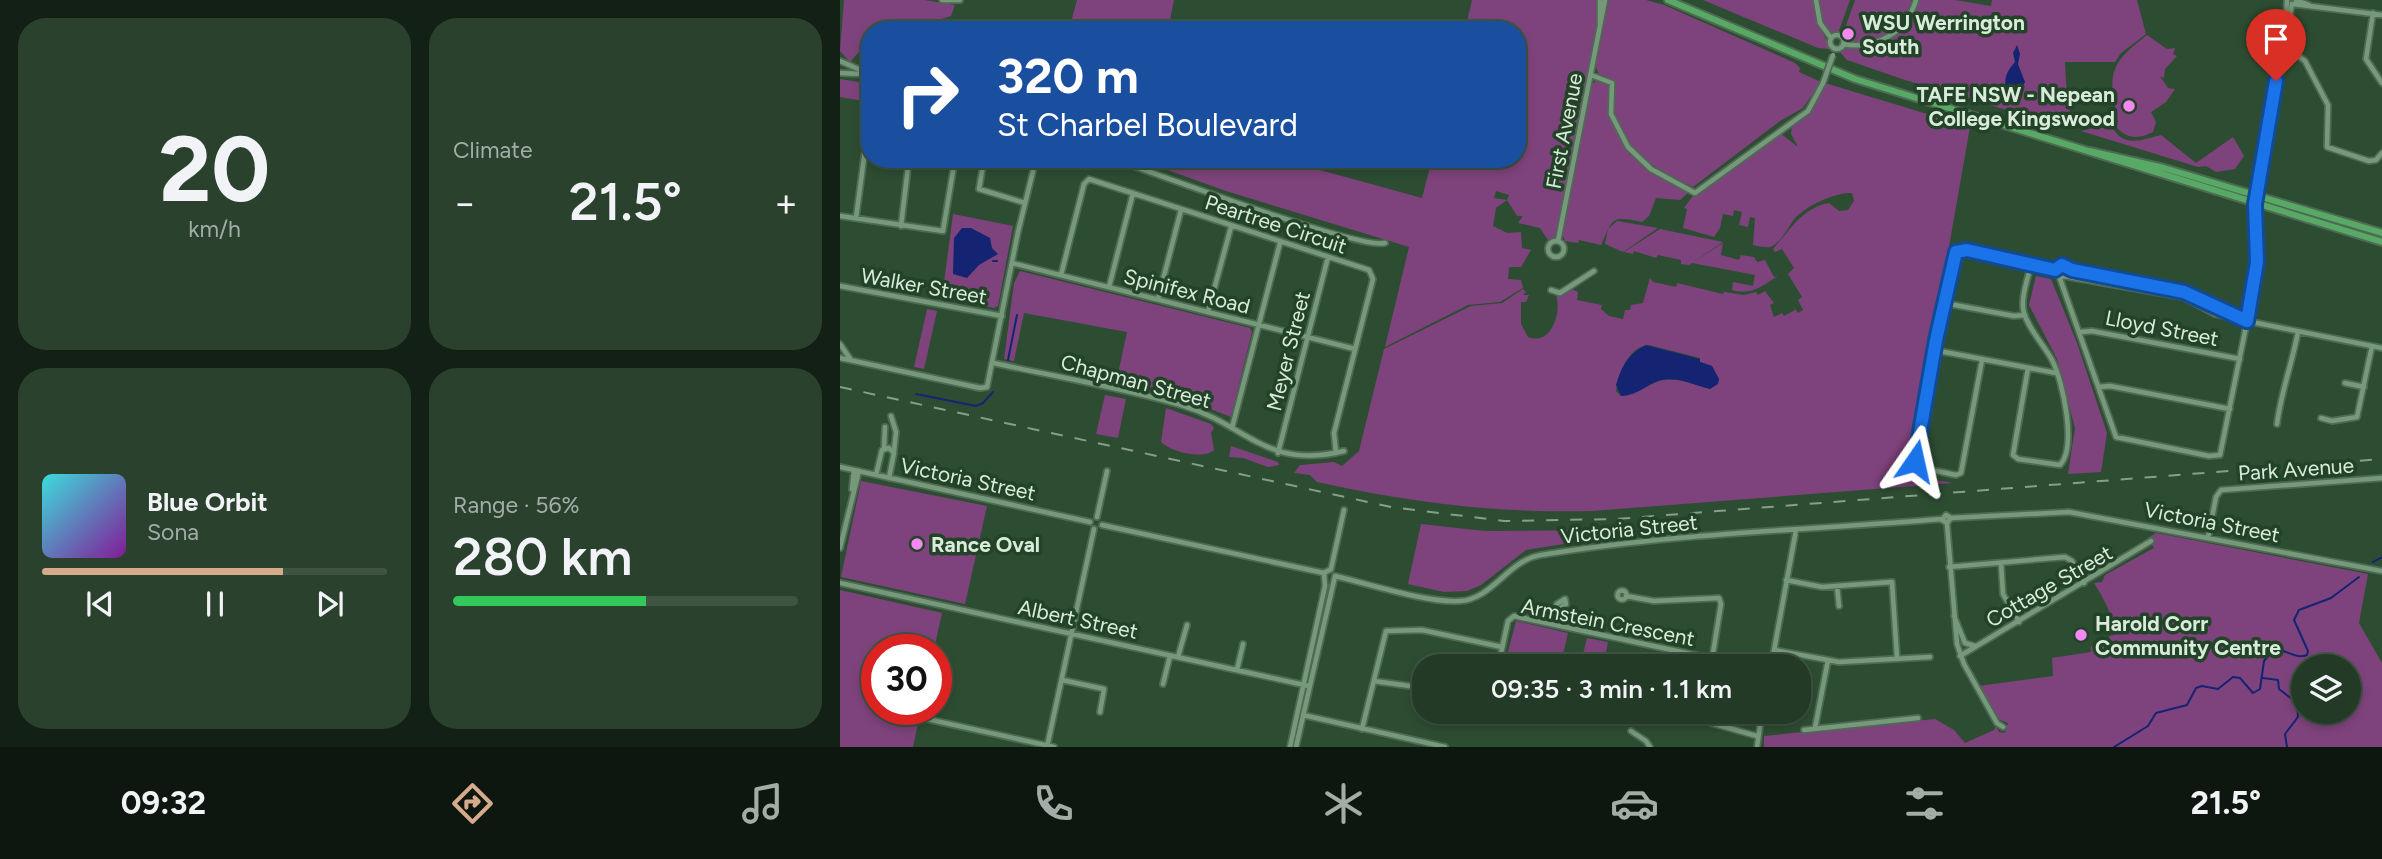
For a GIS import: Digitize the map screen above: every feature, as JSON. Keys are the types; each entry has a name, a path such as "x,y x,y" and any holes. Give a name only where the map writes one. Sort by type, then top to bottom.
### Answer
{"highway":[{"path":"1668,0 1845,76 2089,151 2164,167 2382,242"},
{"path":"2256,200 2382,233"}],"street":[{"path":"942,0 960,0"},
{"name":"First Avenue","path":"1600,0 1601,28"},
{"name":"First Avenue","path":"1558,241 1605,0"},
{"path":"1816,0 1820,23 1831,38 1830,44 1835,48"},
{"path":"1591,75 1612,83 1612,120 1638,158 1660,175 1695,193 1808,111 1823,83 1835,48 1843,44 1863,45 1886,38 1906,22 1916,0"},
{"path":"2066,268 2062,276 2113,431 2119,439 2209,456 2221,453 2257,262 2256,200 2291,2 2382,15"},
{"path":"2373,13 2366,59 2382,83"},
{"path":"1831,38 1839,36 1843,44"},
{"path":"2281,51 2295,54 2305,61 2329,105 2327,147 2369,161 2376,160 2382,153"},
{"path":"840,61 861,70"},
{"path":"840,73 861,74"},
{"path":"856,218 862,168"},
{"path":"901,226 908,168"},
{"path":"840,216 938,232 945,229 954,168"},
{"path":"982,168 979,188 1025,203"},
{"path":"840,358 985,388 990,383 1012,263 1034,168"},
{"path":"1140,168 1289,219 1368,243 1385,243"},
{"name":"Peartree Circuit","path":"1061,275 1086,180 1094,179 1181,211 1369,270 1373,275 1334,433 1336,453"},
{"path":"1109,287 1133,194"},
{"path":"1158,299 1181,211"},
{"path":"1208,312 1231,227"},
{"path":"1232,428 1280,243"},
{"path":"1982,360 1962,473 1956,475 1917,467 1915,461 1953,256 1962,252 2055,270 2062,276 2183,297 2215,314 2382,348"},
{"name":"Meyer Street","path":"1278,453 1328,257"},
{"name":"Spinifex Road","path":"1012,263 1355,349"},
{"path":"2028,368 2013,455 2018,459 2057,466 2064,461 2069,428 2056,373 2025,315 2023,306 2031,265"},
{"path":"2055,270 2060,265 2184,292 2245,320"},
{"path":"1551,290 1560,293 1594,271"},
{"name":"Walker Street","path":"840,286 1003,316"},
{"path":"1944,303 2014,316 2025,315"},
{"name":"Lloyd Street","path":"2080,332 2092,331 2240,359"},
{"path":"2277,424 2282,388 2292,364 2298,331"},
{"path":"840,344 851,360"},
{"path":"2321,418 2332,421 2356,418 2372,346"},
{"path":"1934,351 2056,373"},
{"name":"Chapman Street","path":"994,363 1206,413 1278,453 1305,457 1344,451"},
{"path":"2345,383 2364,387"},
{"path":"2099,387 2110,386 2230,409"},
{"path":"889,478 896,436 891,416"},
{"path":"876,475 884,448 885,427"},
{"path":"884,448 894,451"},
{"name":"Victoria Street","path":"840,467 1090,522"},
{"path":"840,548 857,471"},
{"path":"1047,746 1094,529 1090,522 1097,517 1107,471"},
{"name":"Park Avenue","path":"2208,538 2216,497 2221,490 2382,478"},
{"path":"1307,685 1325,575 1331,569 1344,510"},
{"name":"Victoria Street","path":"1325,575 1443,600 1463,601 1482,593 1519,563 1535,556 1630,542 2069,512 2382,571"},
{"path":"1097,517 1102,525"},
{"path":"1944,522 1952,612 1960,656 1997,723 2003,727"},
{"path":"1094,529 1102,525 1325,575"},
{"path":"1773,654 1796,530"},
{"name":"Cottage Street","path":"1960,656 2151,541"},
{"path":"1950,567 2065,557 2072,561 2084,583"},
{"path":"2001,563 2003,594 2018,622"},
{"path":"1290,747 1335,578 1331,569"},
{"path":"1786,580 1818,587 1892,582 1897,657"},
{"name":"Albert Street","path":"840,583 1307,685"},
{"path":"1837,586 1839,606"},
{"path":"1713,654 1720,599 1726,593"},
{"path":"1626,596 1650,601 1720,599"},
{"path":"1952,612 1965,643 1977,646"},
{"path":"1552,624 1555,613"},
{"name":"Armstein Crescent","path":"1501,654 1510,617 1689,654"},
{"path":"1178,657 1187,625"},
{"path":"1362,729 1384,635 1390,629 1422,630 1502,647"},
{"path":"1237,670 1243,644"},
{"path":"1774,650 1828,660 1930,657"},
{"path":"1163,684 1170,656"},
{"path":"1815,729 1828,660"},
{"path":"1062,680 1104,688 1100,712"},
{"path":"1374,681 1412,686"},
{"path":"1300,715 1445,747"},
{"path":"1296,747 1300,715"},
{"path":"1804,730 1918,718"},
{"path":"1715,724 1757,736"},
{"path":"1757,747 1760,724"},
{"path":"952,725 1054,747"},
{"path":"1631,731 1650,747"}],"shaded area":[{"path":"844,0 924,0 955,5 951,16 935,21 861,21 861,50 850,62 840,51"},
{"path":"1077,0 1174,0 1170,21 1071,21"},
{"path":"1472,0 1596,0 1599,18 1555,237 1548,240 1540,228 1518,223 1523,216 1517,216 1507,200 1496,208 1493,226 1507,233 1521,232 1522,248 1531,250 1521,267 1509,267 1508,279 1521,280 1523,288 1500,302 1468,305 1385,347 1409,247 1226,191 1162,168 1313,168 1422,198 1430,168 1526,168 1526,21 1467,21","holes":["1496,191 1509,195 1507,200 1494,198"]},
{"path":"1609,0 1646,0 1664,5 1795,63 1800,68 1799,72 1821,82 1803,108 1780,121 1693,187 1644,159 1618,128 1612,110 1614,81 1599,74 1595,65"},
{"path":"1703,0 1814,0 1818,24 1831,49 1818,48"},
{"path":"1819,0 1850,0 1838,33 1830,33 1821,20"},
{"path":"1855,0 1911,0 1912,4 1899,21 1902,24 1890,33 1872,41 1851,43 1843,34"},
{"path":"1918,0 1955,0 1991,6 1992,0 2137,0 2146,34 2121,53 2115,62 2065,62 2067,100 2075,130 1905,80 1847,60 1839,51 1876,45 1892,37 1910,17"},
{"path":"2147,35 2167,49 2175,48 2173,54 2177,56 2165,69 2164,78 2160,76 2168,88 2175,89 2166,102 2151,112 2156,122 2153,132 2131,137 2114,123 2118,122 2112,81 2118,63"},
{"path":"2017,45 2020,54 2018,64 2025,82 2020,92 2010,94 2006,91 2006,79 2015,62 2013,53"},
{"path":"840,79 861,82 861,100 840,97"},
{"path":"1598,79 1610,85 1609,115 1627,148 1652,173 1689,192 1680,200 1656,198 1649,216 1642,222 1624,219 1614,221 1601,245 1579,240 1578,243 1565,241 1562,233 1592,84"},
{"path":"1825,83 1970,127 1909,475 1953,483 1592,511 1556,511 1487,508 1421,501 1317,482 1310,475 1294,473 1300,465 1334,462 1342,466 1359,451 1384,349 1471,306 1502,303 1523,289 1526,292 1523,295 1529,295 1526,302 1521,302 1521,324 1528,337 1536,339 1543,337 1553,326 1557,310 1556,295 1570,288 1578,292 1577,300 1602,305 1601,309 1609,316 1623,319 1625,310 1630,310 1631,305 1643,303 1650,278 1653,282 1676,287 1677,283 1723,294 1744,295 1756,292 1758,295 1765,291 1774,303 1770,305 1774,317 1782,313 1784,316 1795,310 1794,307 1798,313 1803,310 1798,300 1802,297 1788,274 1794,268 1782,249 1775,252 1773,249 1811,209 1829,203 1839,211 1848,210 1854,201 1852,193 1830,197 1808,208 1796,217 1778,242 1770,247 1753,245 1755,218 1750,217 1748,227 1739,225 1742,212 1734,210 1733,216 1723,214 1720,228 1714,237 1683,228 1687,209 1684,208 1692,197 1780,133 1798,147 1791,134 1792,126 1813,108","holes":["1649,345 1700,358 1700,362 1712,366 1719,379 1710,389 1671,379 1621,396 1616,391 1619,376 1630,355 1642,347"]},
{"path":"2110,124 2120,137 2126,140 2161,135 2196,163 2233,137 2244,156 2235,169 2216,172 2206,166 2198,167 2081,131"},
{"path":"953,214 1013,226 998,306 994,308 942,298"},
{"path":"1617,221 1658,228 1623,252 1605,244 1608,229"},
{"path":"962,228 971,228 990,238 992,248 998,254 979,265 967,278 953,274 954,238"},
{"path":"1660,229 1723,242 1689,265 1681,264 1681,260 1658,255 1656,258 1634,251 1633,254 1624,252"},
{"path":"1723,243 1721,255 1739,260 1741,255 1754,257 1757,262 1765,260 1774,277 1778,276 1757,289 1746,292 1732,290 1733,282 1753,286 1755,275 1692,263"},
{"path":"1020,271 1250,328 1252,332 1231,417 1190,401 1116,383 1127,332 1024,313 1014,361 1004,359 1014,283"},
{"path":"2036,276 2051,279 2077,343 2107,433 2101,472 2068,474 2075,428 2057,359 2029,305"},
{"path":"927,309 937,311 924,369 914,367"},
{"path":"1646,345 1700,359 1700,362 1712,366 1719,379 1718,384 1710,389 1664,379 1621,396 1616,385 1623,367 1630,356"},
{"path":"1105,395 1126,399 1118,438 1096,434"},
{"path":"1166,408 1211,424 1214,428 1211,433 1214,450 1202,454 1187,453 1172,449 1161,442"},
{"path":"1231,446 1278,462 1279,465 1268,467 1243,458 1229,457"},
{"path":"861,481 987,506 965,604 841,577"},
{"path":"1421,524 1485,531 1609,530 1607,537 1526,550 1481,585 1467,591 1444,592 1408,584"},
{"path":"2156,533 2368,574 2359,623 2382,663 2382,747 1764,747 1764,736 1935,719 1954,730 1965,743 1994,730 1996,726 1999,732 2005,733 2008,723 1998,719 1979,686 2053,676 2052,658 2091,652 2091,646 2110,644 2109,636 2115,635 2112,621 2105,601 2094,583 2102,582 2105,575 2154,548 2148,538"},
{"path":"840,590 942,613 937,634 861,634 861,725 918,725 913,747 840,747"},
{"path":"1516,621 1568,633 1563,654 1507,654"},
{"path":"1587,638 1608,642 1606,654 1583,654"}],"waterway":[{"path":"1008,360 1017,315"},
{"path":"916,394 976,406 983,403 993,392"},
{"path":"2373,562 2382,557"},
{"path":"2114,747 2148,726 2156,713 2187,705 2196,688 2202,686 2218,689 2233,677 2240,678 2253,693 2260,689 2264,661 2273,650 2299,656 2307,655 2308,651 2294,620 2299,610 2331,598 2359,577"},
{"path":"2263,678 2278,680 2279,689 2297,703 2298,717 2285,734 2287,747"}],"railway":[{"path":"840,387 1391,507 1504,521 1616,519 2382,459"}],"place":[{"name":"WSU Werrington South","path":"1848,34"},
{"name":"TAFE NSW - Nepean College Kingswood","path":"2129,106"},
{"name":"Rance Oval","path":"917,544"},
{"name":"Harold Corr Community Centre","path":"2081,635"}],"route":[{"path":"1915,461 1952,258 1956,252 1967,250 2055,270 2058,265 2062,265 2072,270 2184,292 2247,321 2257,262 2255,204 2276,81"}]}
